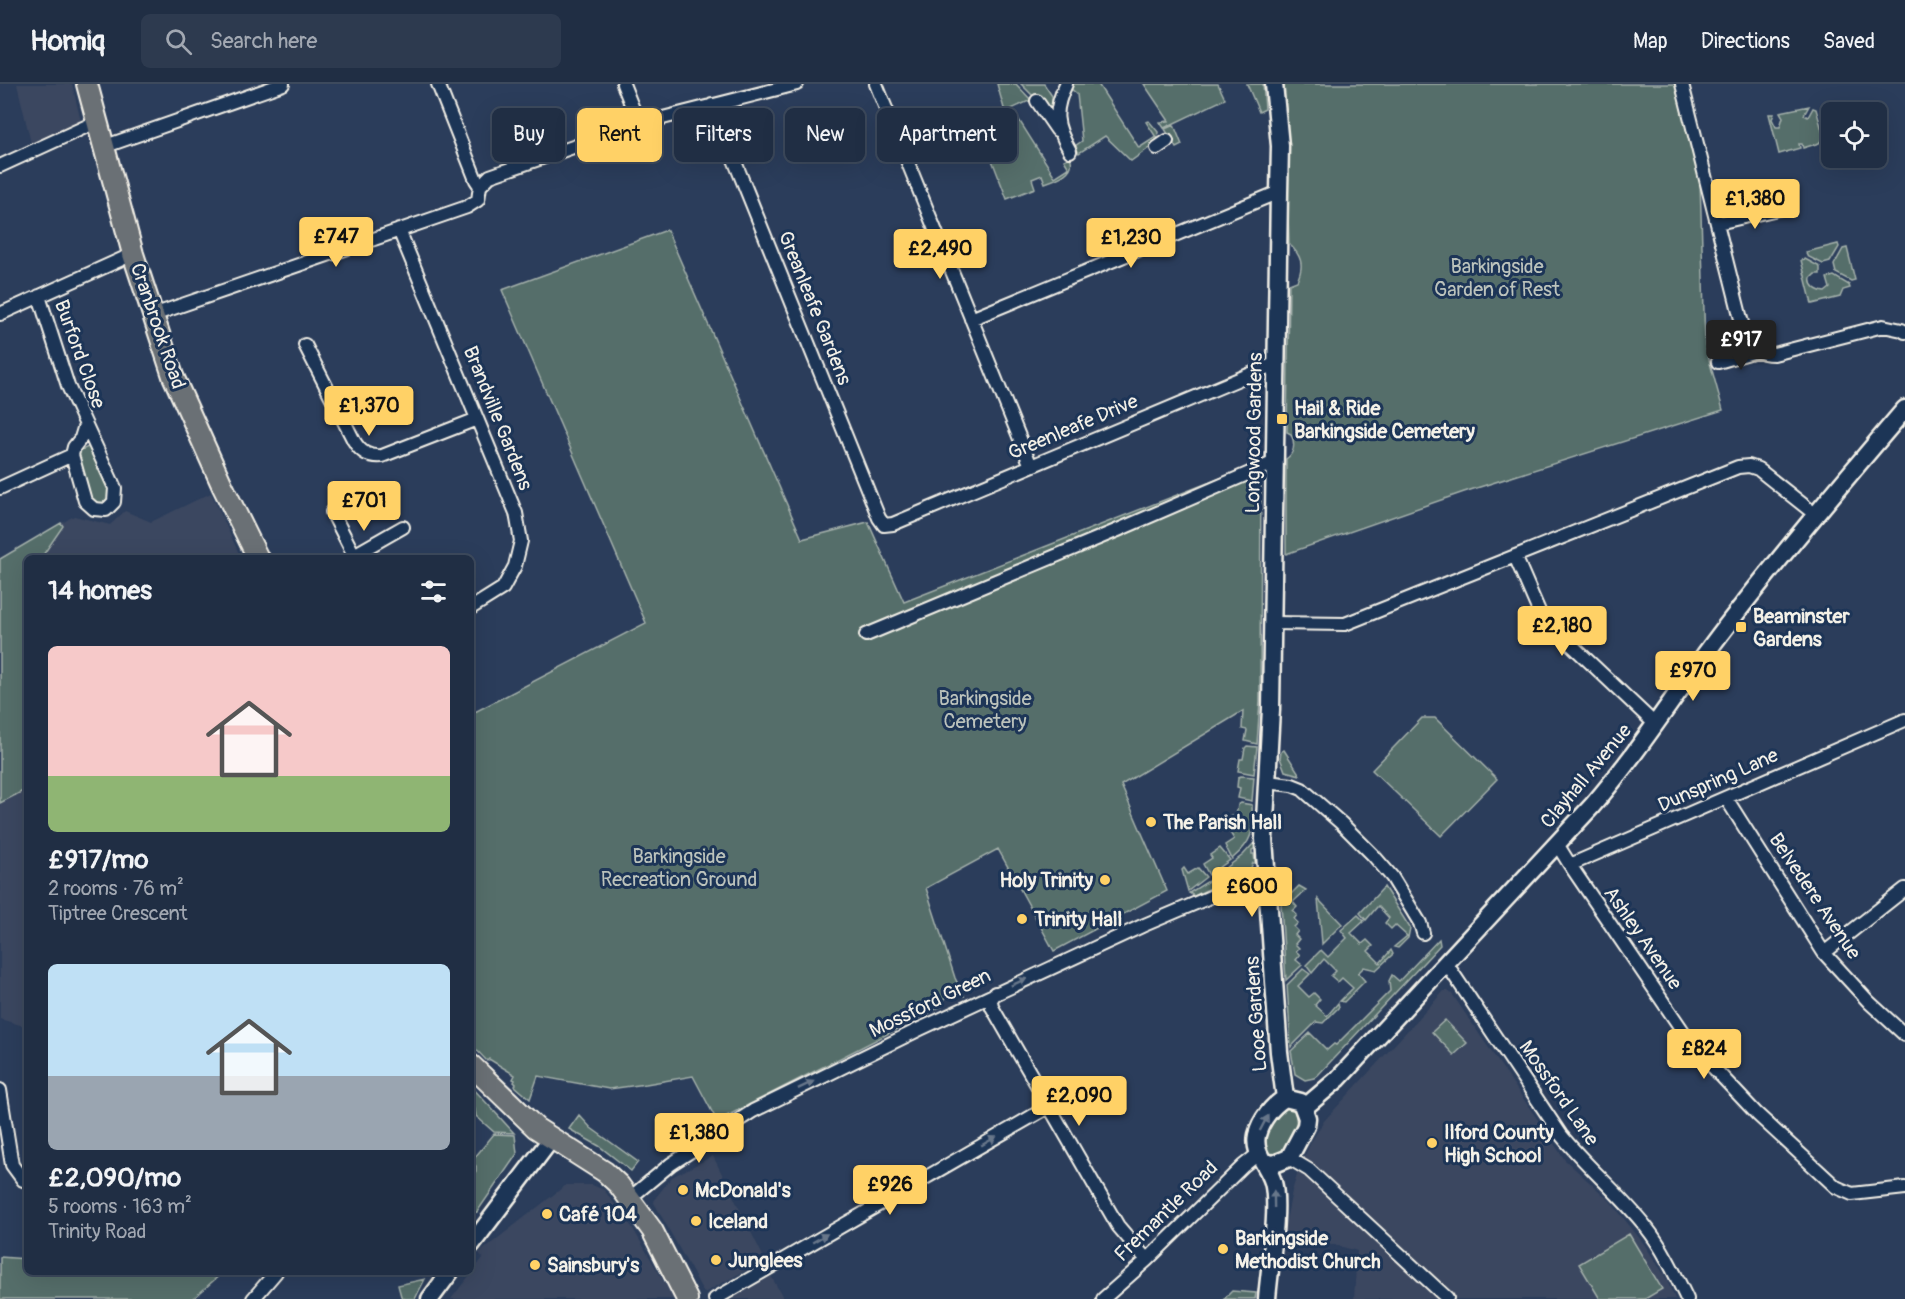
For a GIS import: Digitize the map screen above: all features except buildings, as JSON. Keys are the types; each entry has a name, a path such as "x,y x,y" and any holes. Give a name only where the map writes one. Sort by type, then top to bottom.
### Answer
{"main road":[{"name":"Cranbrook Road","path":"87,84 133,255 176,381 223,487 257,555"},
{"path":"474,1068 536,1128 605,1172 630,1198 652,1230 687,1299"}],"street":[{"path":"103,147 283,84"},
{"path":"153,315 467,207 478,200 480,186 438,84"},
{"path":"623,84 633,108"},
{"path":"662,118 797,84"},
{"path":"876,84 1031,466"},
{"path":"1061,135 1057,120 1058,101 1066,84"},
{"name":"Longwood Gardens","path":"1267,782 1271,710 1280,146 1274,84"},
{"path":"1686,85 1749,344 1756,351 1764,354 1785,352 1883,326 1905,332"},
{"path":"1037,101 1070,151"},
{"name":"Greanleafe Gardens","path":"712,105 879,518 884,525"},
{"path":"0,165 96,122"},
{"path":"480,186 490,176 577,146"},
{"path":"971,319 1279,192"},
{"path":"1718,223 1786,207"},
{"name":"Brandville Gardens","path":"399,230 516,513 521,541 515,566 503,588 474,607"},
{"path":"0,314 133,255"},
{"name":"Burford Close","path":"39,296 68,386 115,488 114,502 106,510 94,509 85,501 72,455 85,425"},
{"path":"305,345 307,361 354,441 364,453 382,456 477,419"},
{"path":"1718,362 1756,351"},
{"name":"Greenleafe Drive","path":"884,525 893,524 1276,363"},
{"name":"Clayhall Avenue","path":"1446,963 1624,768 1730,621 1905,409"},
{"path":"0,488 72,455"},
{"path":"866,635 1275,462"},
{"path":"1272,622 1345,624 1738,467 1749,466 1758,469 1816,515"},
{"path":"332,512 354,555"},
{"path":"356,555 403,527"},
{"path":"1515,556 1541,616 1656,725"},
{"name":"Dunspring Lane","path":"1570,865 1905,720"},
{"path":"1267,782 1292,785 1302,789 1341,823 1392,877 1420,923 1423,933"},
{"name":"Looe Gardens","path":"1267,782 1264,839 1266,884 1282,1087 1285,1098"},
{"name":"Belvedere Avenue","path":"1726,798 1824,953 1869,1002 1905,1035"},
{"path":"1557,844 1570,865"},
{"name":"Ashley Avenue","path":"1570,865 1693,1046 1757,1114 1836,1187 1852,1194 1905,1188"},
{"name":"Mossford Green","path":"630,1198 671,1164 753,1111 995,993 1142,926 1222,892 1266,884"},
{"path":"1824,953 1905,889"},
{"path":"1304,1108 1338,1079 1446,963"},
{"name":"Mossford Lane","path":"1446,963 1561,1135 1647,1228 1671,1266 1687,1299"},
{"path":"995,993 991,1000 992,1007 1119,1226 1147,1260"},
{"path":"0,1090 12,1166 24,1180"},
{"path":"1261,1158 1274,1164 1289,1158 1306,1126 1307,1118 1301,1102 1285,1098 1276,1104 1263,1122 1257,1136 1261,1158 1273,1182 1274,1192 1267,1299"},
{"path":"715,1299 1050,1106"},
{"path":"474,1241 552,1138"},
{"name":"Fremantle Road","path":"1103,1299 1147,1260 1243,1166 1261,1158"},
{"path":"1289,1158 1309,1170 1447,1298"},
{"path":"253,1299 273,1275"},
{"path":"430,1299 448,1275"}],"shaded area":[{"path":"17,84 72,84 81,122 31,143"},
{"path":"211,493 240,555 24,555 24,779 0,791 0,559 74,516 110,525 125,511 151,522"},
{"path":"24,791 24,1026 0,1019 0,803"},
{"name":"Ilford County High School","path":"1444,991 1452,994 1565,1160 1610,1201 1644,1244 1665,1276 1675,1299 1354,1299 1357,1251 1284,1231 1299,1169 1311,1142 1324,1121"},
{"path":"713,1156 765,1260 704,1293 653,1201 672,1177"},
{"path":"566,1185 592,1185 604,1190 632,1227 674,1299 451,1299 470,1275 474,1275 474,1270 483,1258 479,1253"},
{"path":"771,1276 784,1299 732,1299"}],"green space":[{"path":"997,84 1016,84 1031,100 1014,108 1004,108"},
{"path":"1021,84 1044,84 1052,96 1052,112 1049,112"},
{"path":"1074,84 1098,84 1139,148 1156,137 1146,122 1149,121 1158,132 1157,142 1131,161 1105,136 1079,153 1075,146 1082,141 1077,94 1070,88"},
{"path":"1144,84 1218,84 1225,99 1164,128 1160,122 1169,121"},
{"path":"1247,84 1263,84 1265,109 1259,112"},
{"name":"Barkingside Garden of Rest","path":"1284,84 1675,84 1700,181 1705,345 1723,410 1464,492 1286,554 1286,459 1293,451 1294,444 1291,434 1287,432 1289,284 1297,281 1301,265 1299,256 1289,244"},
{"path":"1809,106 1804,115 1808,117 1813,108 1816,109 1821,126 1821,141 1803,148 1802,144 1799,144 1800,148 1779,154 1769,114 1774,114 1772,119 1776,127 1780,127 1783,117 1780,112"},
{"path":"1017,117 1055,177 1069,168 1064,160 1070,157 1071,167 1065,174 1045,183 1042,175 1032,179 1035,188 1007,199 993,162 1017,162"},
{"path":"1174,125 1182,145 1176,148 1165,129"},
{"path":"667,230 802,539 868,522 904,602 1261,462 1260,701 1257,744 1245,741 1247,730 1242,729 1243,711 1121,785 1167,891 1054,951 998,849 926,888 955,978 964,996 956,994 945,998 942,1006 717,1121 693,1076 609,1089 538,1076 530,1099 515,1086 513,1079 515,1075 489,1059 487,1061 474,1047 474,712 646,623 502,290"},
{"path":"1838,244 1839,247 1830,262 1823,264 1807,256 1806,252"},
{"path":"1847,248 1855,280 1851,281 1836,273 1834,265 1843,249"},
{"path":"1805,259 1820,267 1820,274 1815,274 1811,278 1812,286 1825,292 1830,288 1827,278 1834,276 1850,288 1843,290 1840,297 1812,304 1801,260"},
{"path":"88,447 92,450 110,490 110,499 102,505 97,504 89,494 77,456 79,451"},
{"path":"61,523 63,526 43,555 24,555 24,791 0,803 0,559"},
{"path":"1422,718 1435,718 1497,779 1441,836 1372,770"},
{"path":"1247,746 1257,747 1254,774 1238,771 1240,759 1243,759"},
{"path":"1284,750 1300,775 1285,771 1280,758"},
{"path":"1238,777 1254,777 1252,801 1238,798 1240,788 1237,787"},
{"path":"1241,803 1252,805 1252,829 1245,846 1232,859 1225,845 1234,839 1229,831 1231,816 1236,816 1238,805"},
{"path":"1254,843 1252,854 1254,854 1255,863 1250,870 1241,874 1242,877 1221,884 1217,875 1243,855"},
{"path":"1220,848 1230,860 1209,875 1203,864"},
{"path":"1184,868 1188,874 1198,868 1206,877 1188,891 1182,870"},
{"path":"1213,878 1217,885 1194,896 1189,893"},
{"path":"1299,886 1306,890 1293,902 1297,907 1293,911 1297,915 1294,919 1298,923 1294,927 1298,931 1295,935 1299,939 1295,944 1299,948 1296,951 1300,955 1296,960 1302,965 1286,980 1281,904"},
{"path":"1384,887 1410,928 1408,938 1398,948 1394,947 1407,936 1395,925 1391,929 1385,923 1389,918 1378,906 1366,920 1360,913"},
{"path":"1318,899 1342,924 1322,944 1322,943"},
{"path":"1358,915 1364,921 1351,933 1362,944 1367,940 1373,946 1368,951 1380,963 1391,950 1393,954 1376,970 1364,967 1358,973 1365,981 1344,1002 1340,1001 1353,988 1342,978 1338,982 1331,976 1336,971 1324,959 1312,973 1306,965 1321,950 1328,957 1347,938 1341,930"},
{"path":"1439,939 1440,945 1318,1075 1305,1080 1295,1074 1291,1051 1310,1033 1327,1050 1334,1044 1336,1045 1390,991 1389,981 1392,975 1399,981"},
{"path":"1303,969 1310,974 1298,986 1309,997 1314,993 1320,999 1315,1005 1327,1016 1338,1003 1339,1007 1323,1023 1316,1022 1291,1047 1287,985"},
{"path":"1445,1020 1467,1043 1454,1055 1432,1032"},
{"path":"474,1089 514,1133 494,1132 476,1116"},
{"path":"1288,1107 1293,1107 1295,1129 1290,1142 1274,1157 1266,1153 1267,1133 1277,1114"},
{"path":"579,1115 591,1128 638,1162 631,1171 599,1146 569,1129"},
{"path":"494,1134 515,1135 517,1154 477,1212 474,1212 476,1166 474,1158"},
{"path":"1629,1234 1662,1289 1645,1299 1600,1299 1579,1264"},
{"path":"0,1257 24,1259 24,1275 220,1275 193,1299 0,1299"},
{"path":"425,1279 415,1299 405,1299 401,1296 398,1285"},
{"path":"1232,1291 1256,1293 1255,1299 1224,1299"}],"place":[{"name":"Hail & Ride Barkingside Cemetery","path":"1282,419"},
{"name":"Beaminster Gardens","path":"1741,627"},
{"name":"The Parish Hall","path":"1151,822"},
{"name":"Holy Trinity","path":"1105,880"},
{"name":"Trinity Hall","path":"1022,919"},
{"name":"Ilford County High School","path":"1432,1143"},
{"name":"McDonald's","path":"683,1190"},
{"name":"Café 104","path":"547,1214"},
{"name":"Iceland","path":"696,1221"},
{"name":"Barkingside Methodist Church","path":"1223,1249"},
{"name":"Junglees","path":"716,1260"},
{"name":"Sainsbury's","path":"535,1265"}],"park label":[{"name":"Barkingside Cemetery","path":"985,710"},
{"name":"Barkingside Recreation Ground","path":"679,868"}]}
